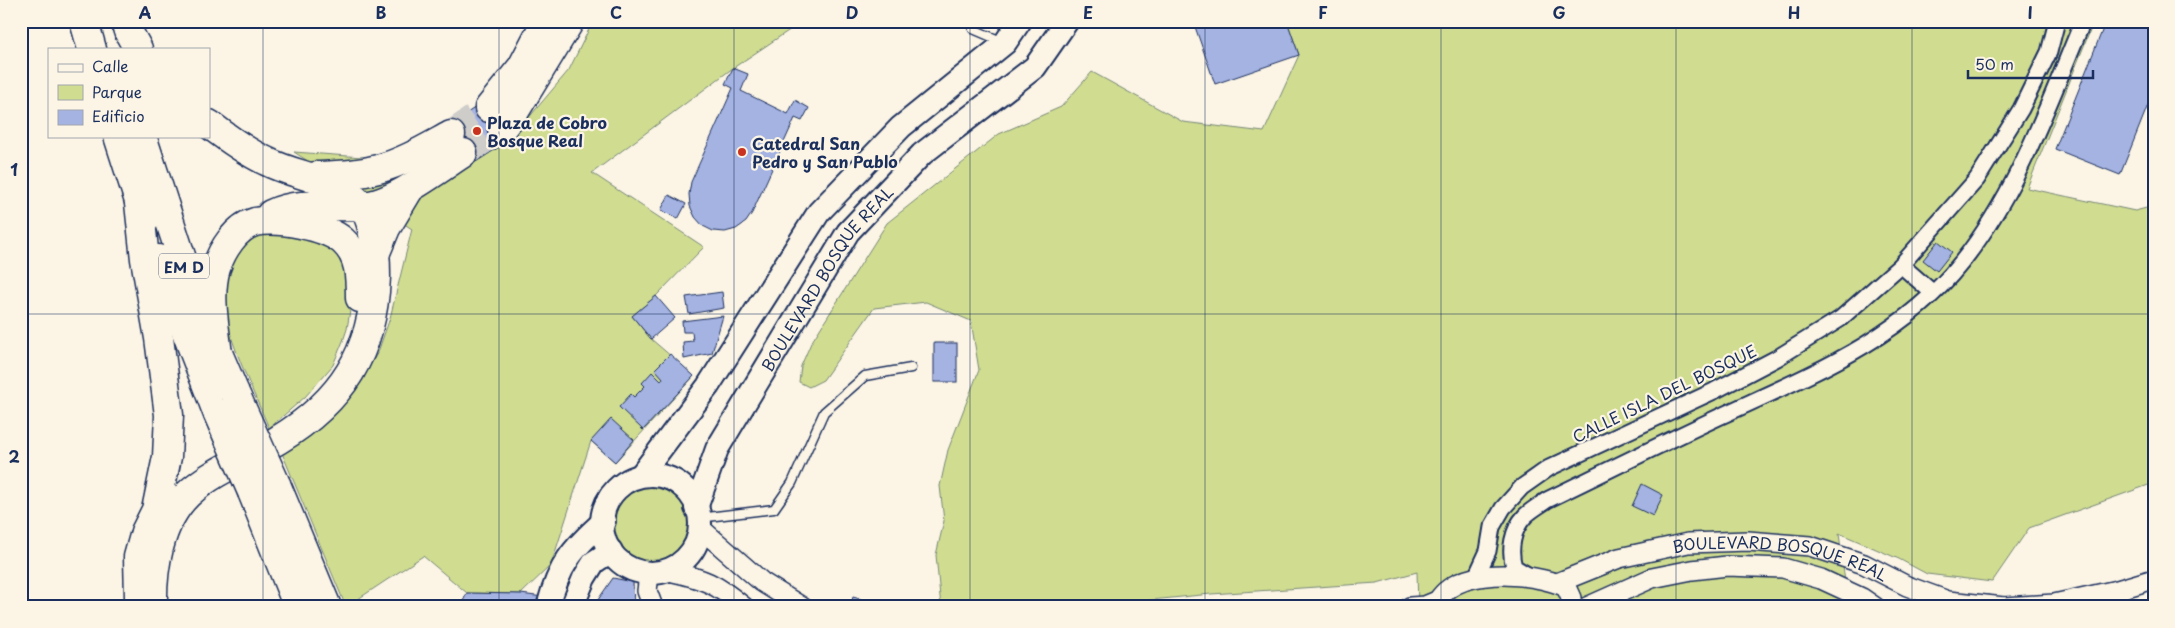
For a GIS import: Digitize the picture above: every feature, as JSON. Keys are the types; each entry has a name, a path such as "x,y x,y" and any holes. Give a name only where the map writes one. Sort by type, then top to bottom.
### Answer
{"highway":[{"path":"84,21 92,48"},
{"path":"108,21 116,48"},
{"path":"125,21 137,48"},
{"path":"530,70 546,21"},
{"path":"496,118 530,70 570,21"},
{"path":"153,607 152,587 162,538 167,523 187,495 214,474 278,440 320,412 346,381 366,337 373,299 376,252 370,225 363,206 350,194 334,186 266,162 228,139 210,125"},
{"name":"EM D","path":"119,138 164,276 226,402 264,488 327,607"},
{"name":"EM D","path":"143,138 195,299 218,355 226,402"},
{"path":"307,176 356,174 457,144 410,188 386,228 376,252"},
{"path":"218,355 212,298 216,269 225,248 240,230 277,211 305,205 363,206 378,203 410,188"},
{"path":"139,203 145,259 159,338 169,415 167,457 156,510 145,532 138,558 139,607"},
{"path":"156,510 185,482 208,466 274,430 310,404 338,373 354,343 360,311 359,266 343,241 328,232 302,224 278,221 254,222"},
{"name":"EM D","path":"264,488 298,607"}],"main road":[{"path":"641,475 708,386 820,212 901,127 1005,43 1020,21"},
{"name":"BOULEVARD BOSQUE REAL","path":"698,518 717,449 848,232 922,154 1035,67 1068,21"},
{"path":"641,475 664,475 684,488 698,518 694,545 684,560 659,572 634,571 621,563 611,551 605,538 604,521 606,507 614,492 626,481 641,475"},
{"path":"548,607 552,589 563,565 578,544 604,521"},
{"path":"572,607 584,578 594,562 611,551"}],"street":[{"name":"CALLE ISLA DEL BOSQUE","path":"1476,577 1488,551 1492,527 1503,508 1522,487 1550,468 1777,358 1840,319 1901,265 1977,179 2021,109 2049,52 2057,21"},
{"path":"1532,577 1514,567 1510,555 1513,537 1525,516 1547,500 1815,372 1859,349 1895,326 1933,293 1960,264 2013,184 2083,21"},
{"path":"1901,265 1933,293"},
{"path":"698,518 762,582 802,607"},
{"name":"BOULEVARD BOSQUE REAL","path":"1557,583 1619,558 1688,543 1748,541 1810,546 1864,564 1907,586 1948,601 2004,607 2054,604 2117,590 2154,579"},
{"name":"BOULEVARD BOSQUE REAL","path":"1587,607 1652,578 1692,570 1727,566 1783,568 1821,580 1862,598 1875,607"},
{"path":"653,607 648,590 659,572 710,582 722,588 744,607"},
{"path":"1410,607 1436,604 1448,590 1476,577 1515,575 1557,583 1566,588 1571,598 1571,607"}],"lane":[{"path":"973,29 1005,43"},
{"path":"698,518 774,509 792,483 824,412 865,376 911,368"}],"green space":[{"path":"593,21 803,21 733,68 592,173 704,247 656,296 632,316 651,339 694,376 615,462 591,441 551,565 521,594 467,593 423,556 346,607 282,453 328,421 357,387 378,352 390,318 412,229 294,152 471,165 510,140 569,70"},
{"path":"1287,21 2094,21 2027,188 2135,211 2154,206 2154,483 2029,528 1992,582 1927,574 1899,559 1839,533 1848,607 1418,607 1417,572 1377,583 1211,594 1083,607 941,607 936,555 944,521 940,486 948,450 979,370 971,321 926,302 874,308 823,380 809,387 799,382 801,366 811,343 887,223 999,134 1061,107 1092,72 1183,122 1264,132 1299,55"},
{"path":"278,227 340,248 353,292 347,329 333,365 305,397 269,428 244,372 228,326 221,286 223,270 244,238"},
{"path":"642,483 661,484 669,487 681,498 688,513 689,528 685,544 670,560 654,566 639,564 626,555 617,542 612,527 614,511 623,495"}],"building":[{"path":"1193,21 1287,21 1299,55 1215,84"},
{"path":"2106,21 2154,21 2154,90 2120,175 2055,149"},
{"name":"Catedral San Pedro y San Pablo","path":"733,68 748,74 741,91 788,114 795,100 809,108 802,121 795,118 752,213 746,222 736,229 725,232 713,231 703,226 695,217 690,206 689,194 691,182 733,88 725,84"},
{"name":"Plaza de Cobro Bosque Real","path":"485,101 510,140 471,165 446,127"},
{"path":"669,195 686,204 678,219 661,210"},
{"path":"1938,241 1952,252 1937,271 1923,260"},
{"path":"722,292 724,308 689,314 686,297"},
{"path":"656,296 675,318 651,339 632,316"},
{"path":"723,316 712,353 684,359 683,342 693,341 692,332 683,332 682,321"},
{"path":"934,343 957,343 957,382 934,382"},
{"path":"670,354 694,376 643,430 619,407 631,394 634,397 645,386 642,383 652,372 661,381 663,378 655,369"},
{"path":"611,419 634,440 615,462 591,441"},
{"path":"1642,484 1663,495 1653,516 1632,506"},
{"path":"613,578 633,582 634,607 593,607"},
{"path":"467,593 521,594 543,597 541,607 460,607"},
{"path":"853,597 884,606 884,607 850,607"}],"tunnel":[{"path":"451,135 489,108"},
{"path":"463,153 502,128"}],"place":[{"name":"Plaza de Cobro Bosque Real","path":"477,131"},
{"name":"Catedral San Pedro y San Pablo","path":"742,152"}]}
